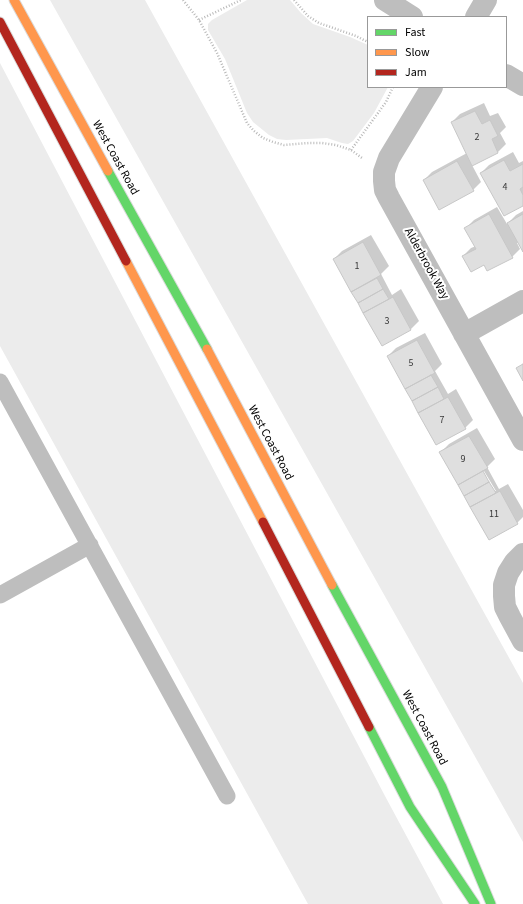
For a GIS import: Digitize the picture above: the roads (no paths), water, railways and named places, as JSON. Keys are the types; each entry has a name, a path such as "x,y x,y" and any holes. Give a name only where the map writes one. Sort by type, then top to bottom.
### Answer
{"main road":[{"name":"West Coast Road","path":"14,0 215,364 303,531 442,787 491,904"},
{"path":"0,22 282,557 410,807 475,904"}],"street":[{"path":"384,0 410,16"},
{"path":"477,16 486,0"},
{"path":"507,76 523,85"},
{"name":"Alderbrook Way","path":"431,88 389,158 384,172 385,190 523,440"},
{"path":"464,334 523,301"},
{"path":"523,554 515,562 508,573 504,585 506,607 523,641"}],"lane":[{"path":"0,382 227,796"},
{"path":"0,595 90,545"}]}
